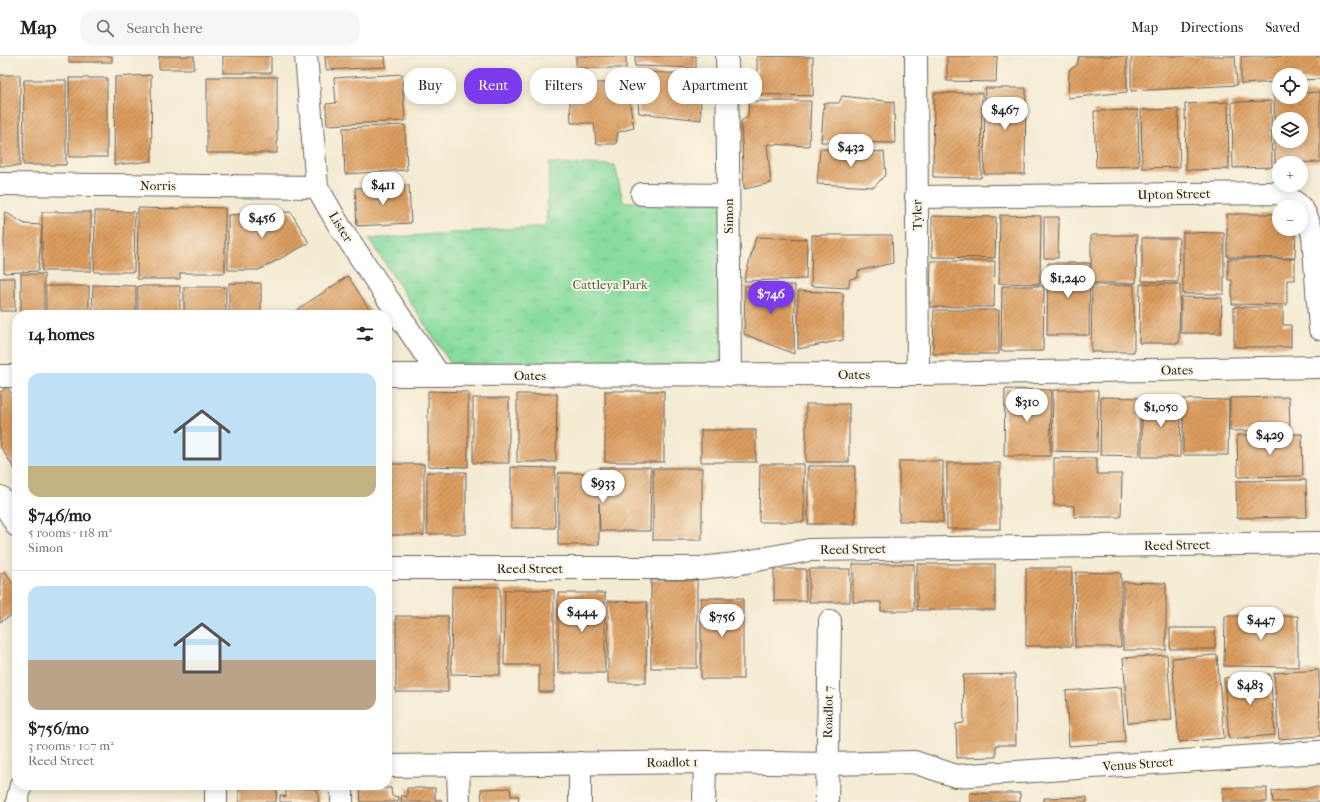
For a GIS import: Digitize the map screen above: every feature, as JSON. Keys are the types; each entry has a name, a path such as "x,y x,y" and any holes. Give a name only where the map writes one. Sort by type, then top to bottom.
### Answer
{"street":[{"name":"Lister","path":"306,56 317,187 340,227 439,375"},
{"name":"Simon","path":"727,56 730,375"},
{"name":"Tyler","path":"916,56 918,374"},
{"name":"Norris","path":"0,184 317,187"},
{"name":"Upton Street","path":"916,197 1277,193 1290,197 1302,207 1313,235 1320,329"},
{"path":"642,194 728,194"},
{"name":"Oates","path":"392,375 918,374 1320,367"},
{"path":"0,376 12,376"},
{"path":"0,497 12,517"},
{"name":"Reed Street","path":"392,568 701,568 736,564 809,550 1320,543"},
{"name":"Roadlot 7","path":"827,802 830,621"},
{"name":"Venus Street","path":"956,776 1320,752"},
{"path":"704,802 705,762"},
{"name":"Roadlot 1","path":"392,766 705,762 828,764 914,762 956,776"},
{"path":"580,763 580,802"},
{"path":"458,765 459,802"},
{"path":"17,802 20,790"},
{"path":"216,790 216,802"},
{"path":"342,790 342,802"}],"green space":[{"name":"Cattleya Park","path":"550,163 615,165 623,202 722,202 723,367 451,364 369,239 546,226"}],"building":[{"path":"69,56 112,56 112,62 69,62"},
{"path":"159,56 194,56 194,69 159,69"},
{"path":"223,56 271,56 271,73 223,73"},
{"path":"325,56 385,56 386,67 326,70"},
{"path":"576,56 626,56 626,68 576,68"},
{"path":"635,56 696,56 696,68 635,66"},
{"path":"757,56 813,57 813,96 762,94 762,68 757,68"},
{"path":"947,56 997,56 996,82 947,81"},
{"path":"1079,56 1127,56 1127,92 1068,98 1069,70 1077,65"},
{"path":"1134,56 1235,56 1237,85 1131,91 1131,59"},
{"path":"1241,56 1320,56 1320,79 1308,80 1308,68 1272,68 1272,82 1241,84"},
{"path":"660,73 668,73 668,104 701,104 701,120 639,113 638,104 660,104"},
{"path":"402,74 405,121 327,125 326,104 336,103 334,78"},
{"path":"0,75 20,75 20,166 0,166"},
{"path":"151,75 152,161 114,165 115,77"},
{"path":"207,77 277,77 277,153 207,153"},
{"path":"69,78 107,78 107,157 69,157"},
{"path":"24,80 66,80 66,165 23,165"},
{"path":"597,83 605,83 605,104 630,104 634,128 618,132 616,144 596,144 594,123 571,123 570,104 597,104"},
{"path":"985,88 1026,88 1025,174 984,174"},
{"path":"1320,92 1320,162 1308,162 1308,156 1275,156 1275,148 1308,148 1308,112 1274,112 1274,104 1308,104 1308,93"},
{"path":"934,93 982,93 981,178 933,177"},
{"path":"842,96 894,102 895,143 821,142 824,103 839,103"},
{"path":"762,101 811,101 809,146 767,144 771,183 744,189 741,121 748,117 749,104 762,104"},
{"path":"1271,101 1272,167 1233,168 1232,102"},
{"path":"1228,102 1229,169 1186,170 1185,104"},
{"path":"1178,109 1180,167 1142,168 1141,110"},
{"path":"1138,110 1139,166 1096,167 1094,111"},
{"path":"405,125 407,170 345,174 343,128"},
{"path":"820,149 884,152 886,174 874,187 817,184"},
{"path":"409,185 411,223 357,226 355,188"},
{"path":"180,207 225,208 225,273 180,273 180,279 137,279 138,208 180,209"},
{"path":"95,211 135,212 134,272 94,272"},
{"path":"5,212 25,224 42,225 42,212 91,212 91,271 42,271 42,226 38,271 4,273"},
{"path":"291,212 309,243 259,270 228,270 228,215"},
{"path":"1227,214 1272,214 1272,236 1296,236 1295,258 1227,257"},
{"path":"1000,215 1041,216 1040,284 999,283"},
{"path":"932,216 996,217 995,258 932,257"},
{"path":"1044,217 1059,217 1058,258 1044,258"},
{"path":"1183,232 1224,233 1224,294 1183,294"},
{"path":"812,235 892,235 893,263 858,271 858,277 850,279 848,288 811,286"},
{"path":"1091,235 1137,235 1136,283 1091,283"},
{"path":"756,237 807,239 806,279 744,281"},
{"path":"1142,238 1179,238 1178,282 1142,281"},
{"path":"1228,259 1295,259 1295,280 1287,280 1287,305 1232,304 1232,280 1228,280"},
{"path":"931,261 995,261 994,307 930,307"},
{"path":"1048,263 1090,263 1089,335 1047,335"},
{"path":"21,274 44,274 44,310 21,310"},
{"path":"348,276 370,310 297,310"},
{"path":"0,278 15,278 15,310 0,311"},
{"path":"229,283 261,283 261,310 229,310"},
{"path":"1140,284 1180,284 1179,343 1139,343"},
{"path":"93,285 136,286 136,310 92,310"},
{"path":"795,285 794,354 744,334 745,286"},
{"path":"1092,285 1134,285 1134,352 1091,352"},
{"path":"46,286 89,286 89,310 46,310"},
{"path":"138,286 180,286 180,310 138,310"},
{"path":"1002,286 1044,286 1043,351 1001,351"},
{"path":"184,287 226,287 226,310 184,310"},
{"path":"798,291 843,293 843,340 798,349"},
{"path":"1181,297 1222,298 1221,333 1181,333"},
{"path":"1234,307 1283,307 1283,325 1291,325 1291,347 1234,347"},
{"path":"934,310 999,310 999,354 933,354"},
{"path":"7,387 12,395 12,465 0,446 0,392"},
{"path":"1005,389 1051,390 1050,456 1004,456"},
{"path":"1053,390 1098,390 1097,452 1052,451"},
{"path":"428,391 468,392 468,467 428,466"},
{"path":"605,391 664,391 664,462 605,462"},
{"path":"517,394 557,394 556,462 517,462"},
{"path":"1101,397 1140,398 1140,456 1100,455"},
{"path":"1289,397 1290,430 1230,431 1230,398"},
{"path":"473,398 509,398 509,463 473,463"},
{"path":"1142,399 1181,400 1180,457 1142,457"},
{"path":"1183,399 1229,400 1228,455 1183,455"},
{"path":"806,404 849,404 849,462 806,462"},
{"path":"701,430 756,430 756,462 701,462"},
{"path":"1302,434 1303,476 1238,477 1237,435"},
{"path":"1054,458 1097,458 1097,474 1122,474 1121,517 1074,517 1074,506 1054,505"},
{"path":"899,461 943,461 943,522 899,521"},
{"path":"947,463 1000,463 1000,529 947,529"},
{"path":"392,464 424,464 424,535 392,535"},
{"path":"760,464 804,464 804,522 759,522"},
{"path":"808,466 855,466 855,524 808,524"},
{"path":"511,467 555,468 555,528 511,528"},
{"path":"600,467 651,467 650,531 600,531 599,503 599,545 558,545 558,473 600,473"},
{"path":"653,468 702,468 702,540 653,540"},
{"path":"427,472 466,472 466,534 427,534"},
{"path":"1306,480 1307,517 1237,518 1236,481"},
{"path":"853,564 914,564 914,611 881,611 881,602 853,602"},
{"path":"917,564 995,564 995,610 917,610"},
{"path":"1026,568 1072,568 1072,646 1026,646"},
{"path":"774,569 806,569 806,601 774,601"},
{"path":"809,569 850,569 850,602 809,602"},
{"path":"5,571 12,583 12,615 0,622 0,574"},
{"path":"1076,572 1121,573 1121,647 1075,647"},
{"path":"651,580 697,580 697,668 651,668"},
{"path":"1123,582 1166,583 1166,650 1123,650"},
{"path":"452,587 500,587 500,675 451,674"},
{"path":"505,590 554,590 554,692 539,692 539,665 504,665"},
{"path":"558,593 605,593 605,673 558,673"},
{"path":"701,598 743,598 743,679 701,679"},
{"path":"608,601 647,602 646,683 608,683"},
{"path":"396,616 448,616 448,692 396,692"},
{"path":"1225,616 1298,616 1298,667 1224,666"},
{"path":"1170,628 1215,628 1215,649 1170,649"},
{"path":"1167,655 1172,720 1128,723 1123,658"},
{"path":"1217,655 1224,738 1179,742 1172,658"},
{"path":"1319,670 1320,736 1279,739 1274,673"},
{"path":"1015,674 1016,745 996,745 996,757 957,758 956,724 964,723 963,675"},
{"path":"1270,674 1275,735 1229,739 1224,678"},
{"path":"1121,687 1125,742 1069,746 1066,691"},
{"path":"1320,787 1320,802 1273,802 1272,791"},
{"path":"407,788 435,788 435,800 442,800 441,802 401,802 402,795 407,797"},
{"path":"510,788 511,796 519,796 518,802 482,802 481,789"},
{"path":"1223,788 1267,788 1267,802 1223,802"},
{"path":"239,790 277,790 276,802 239,802"},
{"path":"286,790 317,790 319,802 280,802 280,795 286,797"},
{"path":"360,790 391,790 392,796 399,797 398,802 361,802"},
{"path":"970,793 1020,793 1020,802 970,802"},
{"path":"1087,797 1087,802 1044,802 1044,798"}]}
